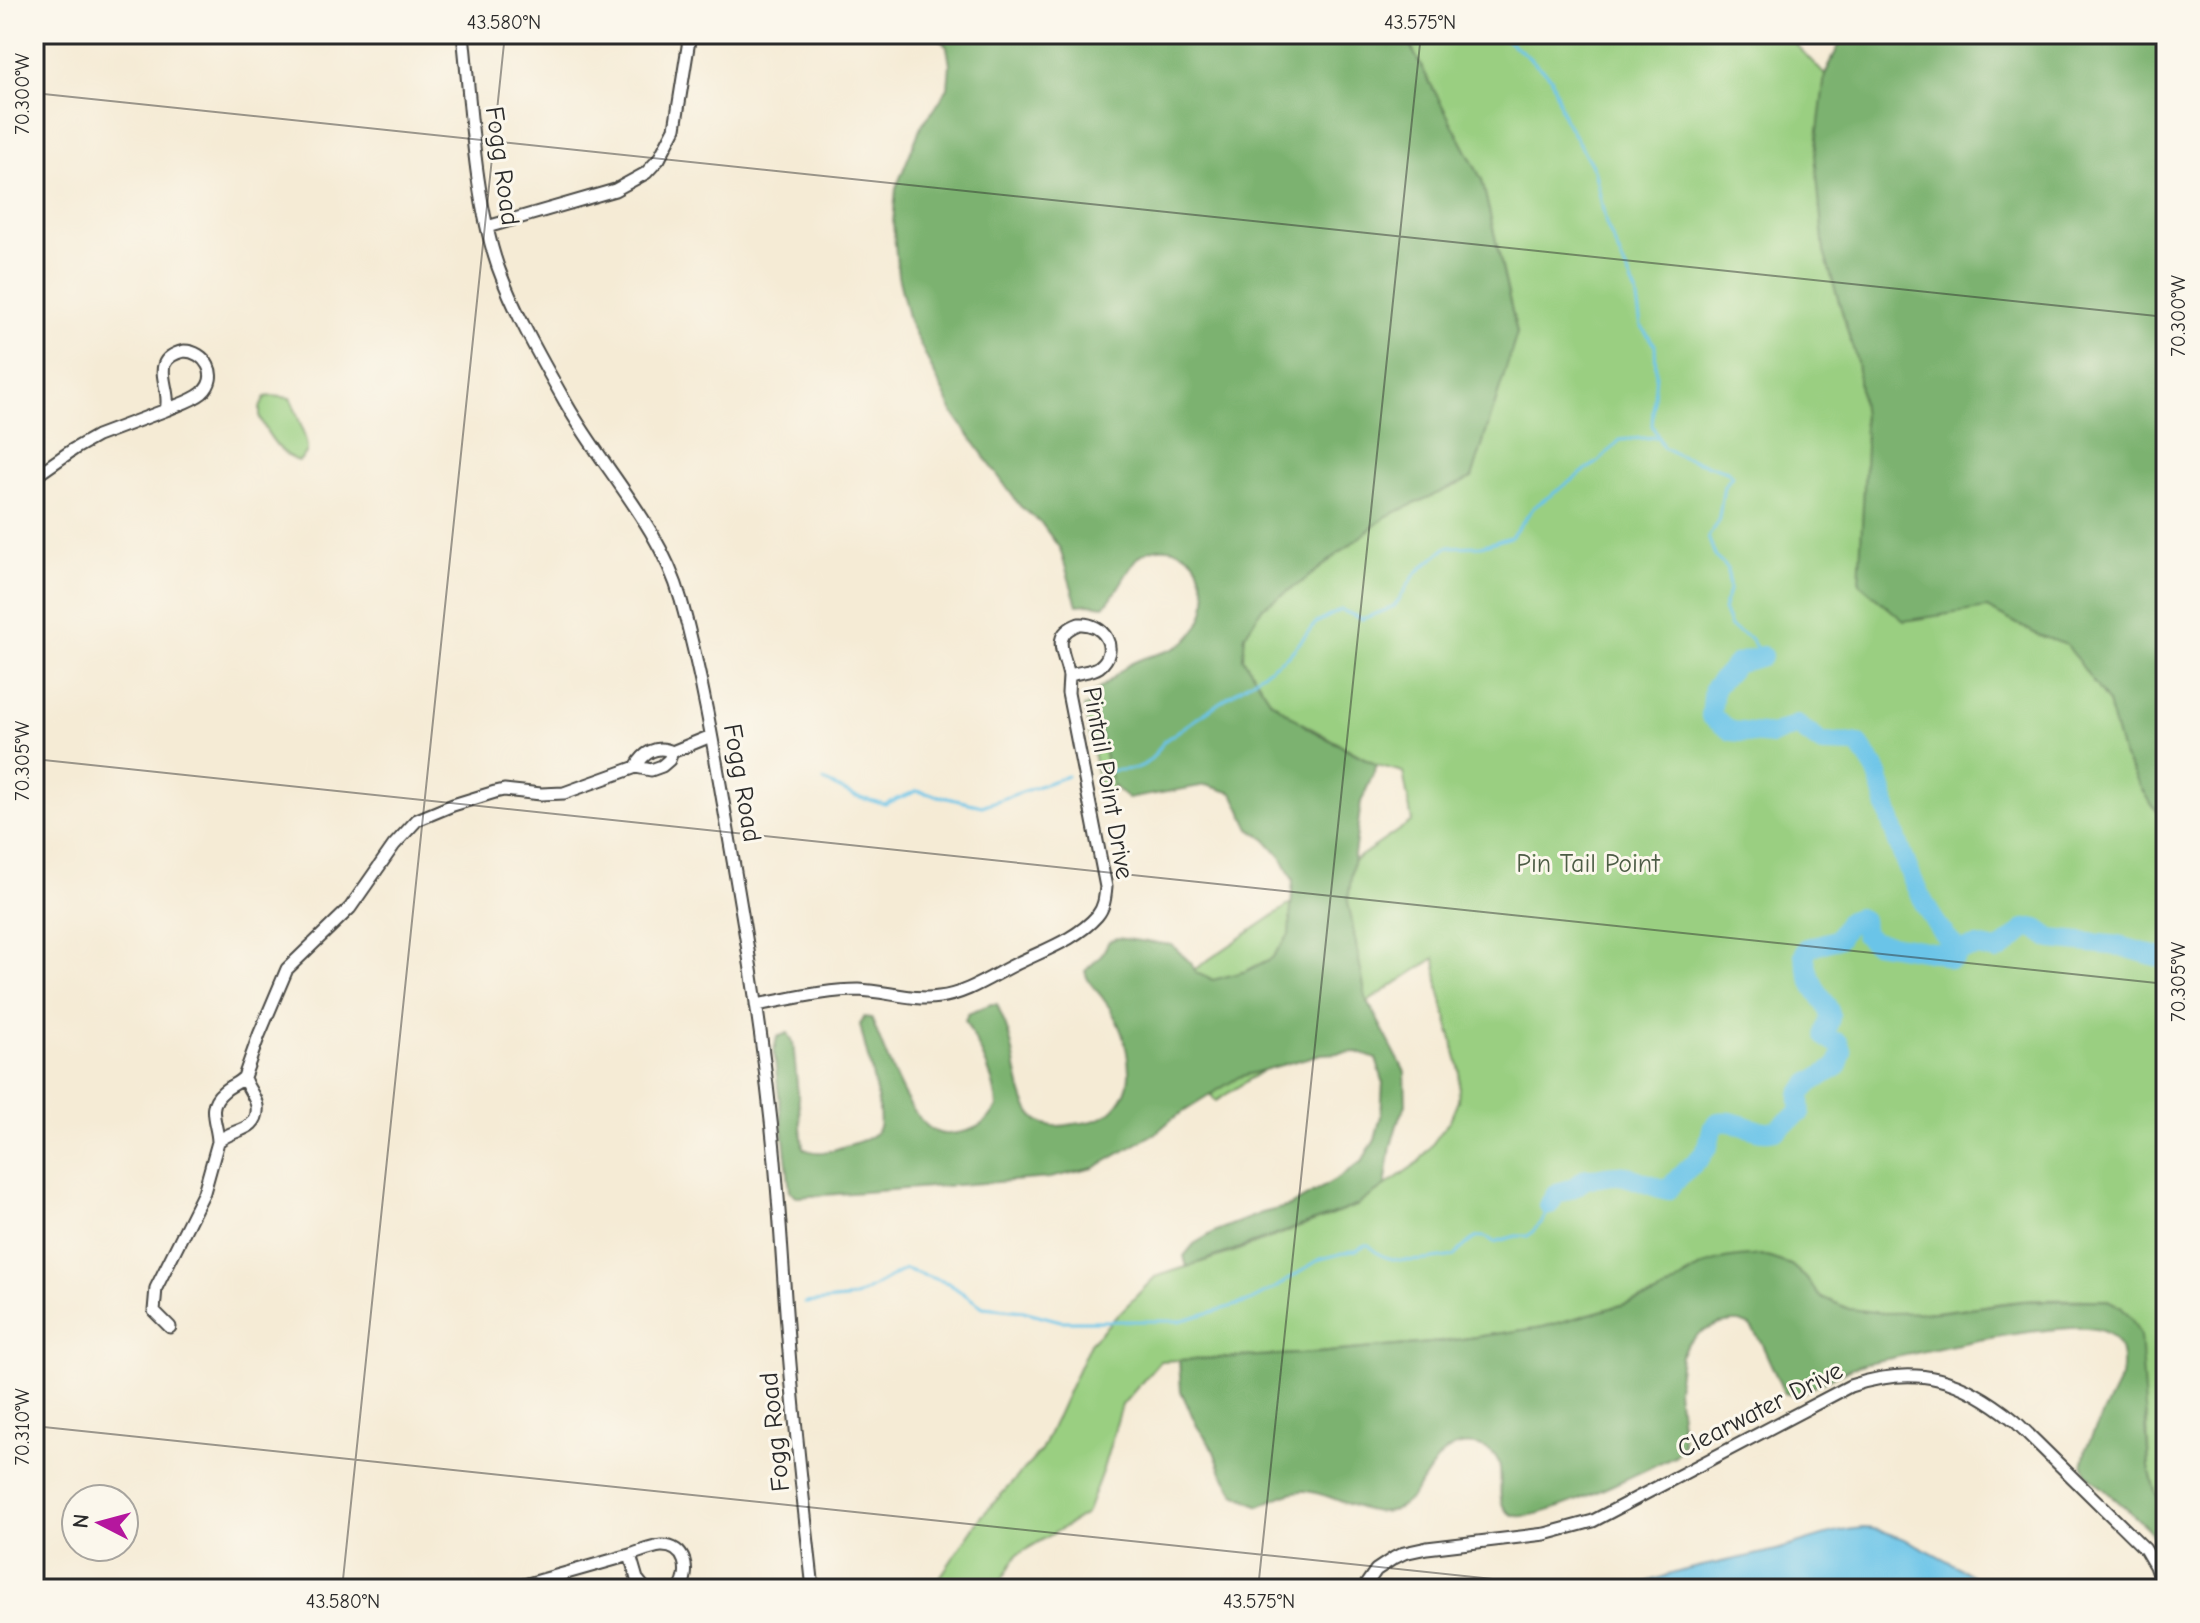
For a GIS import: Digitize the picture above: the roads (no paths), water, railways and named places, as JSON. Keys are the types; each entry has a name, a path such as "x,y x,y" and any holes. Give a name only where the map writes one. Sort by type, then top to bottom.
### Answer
{"street":[{"name":"Fogg Road","path":"463,34 487,227 502,278 586,436 653,535 671,570 691,640 711,736 756,1005 774,1150 788,1343 813,1589"},
{"path":"487,227 615,190 646,173 659,159 675,128 690,34"},
{"path":"34,477 97,436 166,410 200,395 210,375 209,366 197,353 179,351 165,363 162,376 168,399 166,410"},
{"name":"Pintail Point Drive","path":"756,1005 855,990 925,998 947,996 1057,944 1094,919 1103,906 1106,887 1068,693 1069,676 1060,648 1070,628 1079,624 1096,626 1104,633 1108,643 1105,659 1093,670 1069,676"},
{"path":"170,1327 154,1311 156,1288 204,1192 218,1142 213,1116 216,1099 244,1077 287,969 350,908 394,845 417,820 453,805 504,790 564,793 636,767 651,770 669,760 672,752 711,736"},
{"path":"218,1142 245,1129 256,1116 255,1101 244,1077"},
{"name":"Clearwater Drive","path":"1363,1589 1376,1570 1404,1553 1545,1534 1593,1521 1850,1386 1901,1375 1953,1383 1977,1393 1999,1408 2145,1549 2163,1589"},
{"path":"510,1589 660,1546 677,1550 683,1557 686,1578 680,1589"},
{"path":"630,1555 637,1579 645,1589"}],"water":[{"path":"1864,1528 1912,1542 1992,1589 1618,1589 1832,1533"}],"waterway":[{"path":"1496,34 1551,77 1564,118 1594,169 1606,224 1636,293 1641,326 1655,345 1652,425 1663,447 1680,456 1727,471 1732,476 1724,486 1718,523 1708,537 1716,558 1728,569 1729,591 1723,610 1730,627 1750,638 1762,656"},
{"path":"1102,771 1132,769 1145,764 1164,741 1290,654 1316,623 1341,610 1362,619 1394,607 1416,573 1447,547 1481,546 1511,537 1534,507 1599,461 1620,440 1656,437"},
{"path":"1762,656 1736,664 1714,688 1711,716 1731,731 1772,735 1797,725 1822,743 1858,744 1878,775 1895,834 1917,888 1936,923 1959,950"},
{"path":"824,781 856,797 885,804 917,791 982,806 1067,776"},
{"path":"1549,1205 1556,1194 1587,1178 1619,1175 1668,1190 1700,1158 1718,1122 1732,1122 1768,1131 1779,1129 1799,1114 1800,1094 1810,1083 1837,1067 1842,1053 1839,1043 1825,1036 1830,1014 1812,982 1804,955 1807,948 1838,939 1849,921 1862,920 1865,935 1873,942 1939,953 1952,959 1959,950"},
{"path":"1959,950 1978,947 1996,951 2025,929 2032,928 2051,939 2120,946 2166,959"},
{"path":"805,1303 854,1298 905,1269 948,1283 983,1307 1023,1311 1061,1321 1179,1321 1248,1302 1320,1259 1365,1245 1386,1257 1408,1261 1454,1256 1477,1237 1494,1242 1528,1236 1542,1222 1549,1205"}],"park label":[{"name":"Pin Tail Point","path":"1588,864"}]}
